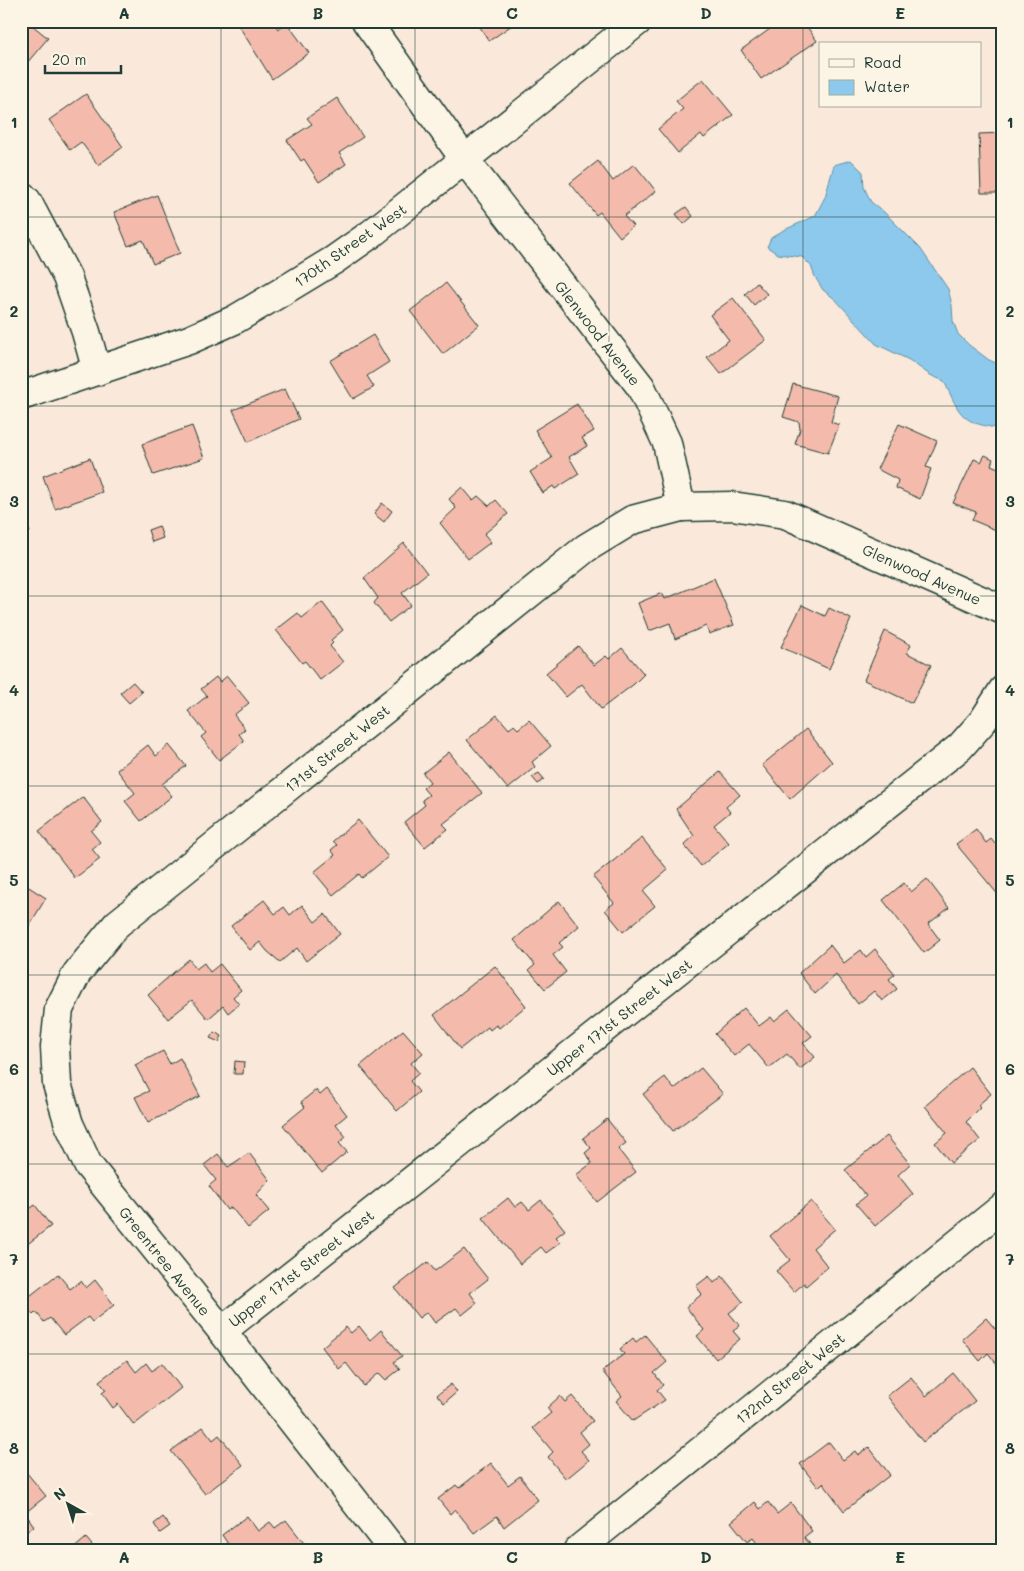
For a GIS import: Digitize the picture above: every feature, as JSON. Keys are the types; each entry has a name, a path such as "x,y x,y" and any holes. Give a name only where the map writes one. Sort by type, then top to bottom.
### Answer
{"street":[{"name":"Glenwood Avenue","path":"366,21 465,160 641,387 667,443 681,507 732,506 786,514 1003,610"},
{"name":"170th Street West","path":"21,396 190,340 234,320 284,291 372,234 638,21"},
{"path":"21,195 67,276 97,371"},
{"name":"171st Street West","path":"55,1047 59,1009 77,973 117,924 586,548 632,520 681,507"},
{"name":"Upper 171st Street West","path":"222,1331 960,747 983,721 1003,690"},
{"name":"Greentree Avenue","path":"55,1047 57,1084 69,1124 88,1165 222,1331 393,1550"},
{"name":"172nd Street West","path":"578,1550 1003,1207"}],"water":[{"path":"851,160 863,172 864,187 871,202 884,212 920,248 948,289 953,321 958,334 989,360 1003,366 1003,429 970,421 954,403 944,381 930,375 909,360 876,344 835,299 823,290 811,266 802,257 778,254 767,247 771,238 815,216 825,197 834,165"}],"building":[{"path":"21,21 27,21 48,38 21,70"},
{"path":"240,21 273,21 278,29 287,23 309,53 272,79 237,23"},
{"path":"476,21 513,21 515,23 489,41"},
{"path":"781,21 803,21 817,41 761,79 741,50"},
{"path":"703,79 733,115 704,138 701,134 678,153 658,129 683,109 676,101"},
{"path":"86,94 123,147 98,165 81,142 70,150 49,120"},
{"path":"337,98 363,137 339,153 346,164 319,182 304,159 301,161 287,140 312,124 307,118"},
{"path":"1003,133 1003,193 981,193 979,134"},
{"path":"598,161 613,181 634,164 656,191 624,216 633,226 620,237 600,212 596,215 570,183"},
{"path":"157,195 180,253 153,264 143,240 128,246 114,212"},
{"path":"686,207 693,216 684,224 676,214"},
{"path":"446,283 479,325 443,354 410,311"},
{"path":"757,283 767,294 754,305 745,294"},
{"path":"733,298 766,340 721,374 707,357 729,340 710,315"},
{"path":"373,335 389,362 367,376 374,387 353,399 330,361"},
{"path":"793,384 838,396 831,422 839,425 828,453 795,444 800,429 799,422 783,417"},
{"path":"285,389 299,419 248,442 233,410"},
{"path":"577,404 594,431 582,438 587,446 569,457 579,474 555,489 553,486 543,493 530,472 552,458 535,430"},
{"path":"899,424 937,441 926,467 931,469 920,499 896,488 898,480 877,469"},
{"path":"192,426 204,458 153,475 142,444"},
{"path":"985,455 993,459 991,465 1003,470 1003,533 972,520 976,512 953,503 974,459 981,462"},
{"path":"90,458 102,492 55,509 43,476"},
{"path":"462,487 473,500 478,496 489,506 496,500 508,514 484,534 491,542 468,559 440,523 456,508 449,499"},
{"path":"382,503 392,511 384,522 374,514"},
{"path":"21,514 30,532 21,536"},
{"path":"159,526 163,538 152,542 148,530"},
{"path":"404,543 427,573 402,593 411,605 389,622 374,603 378,598 364,578"},
{"path":"714,578 734,625 709,634 706,626 675,639 670,623 649,631 638,603 662,593 665,599"},
{"path":"322,602 343,630 331,640 333,643 330,646 343,662 320,680 305,661 302,663 276,630 298,613 302,618"},
{"path":"802,605 825,616 829,608 851,619 829,669 781,647"},
{"path":"885,631 911,645 907,653 931,665 912,703 864,680"},
{"path":"578,646 594,665 606,656 609,659 622,648 644,674 601,709 582,684 566,697 546,673"},
{"path":"227,676 249,703 234,715 245,729 239,734 244,741 219,760 201,737 206,733 188,711 207,696 201,689 216,677 220,682"},
{"path":"133,682 142,692 129,703 120,693"},
{"path":"497,715 509,729 514,725 518,729 529,720 551,746 532,762 535,767 508,789 467,740"},
{"path":"806,729 832,762 790,799 762,765"},
{"path":"148,745 156,756 169,745 186,766 162,784 172,796 141,821 125,801 135,793 117,770"},
{"path":"449,752 482,793 443,824 448,829 425,847 404,822 425,805 422,800 429,795 423,788 430,782 423,773"},
{"path":"720,772 740,795 726,807 730,812 714,825 729,843 701,866 684,845 694,836 676,809"},
{"path":"539,773 544,779 538,784 532,777"},
{"path":"83,797 102,822 91,831 100,842 92,849 100,859 75,878 39,831"},
{"path":"358,820 388,857 362,878 359,874 333,895 314,872 335,855 331,850 337,845 333,841"},
{"path":"976,829 986,843 991,839 995,844 1003,838 1003,894 1000,897 956,844"},
{"path":"642,838 668,870 643,891 655,906 623,932 605,910 614,903 593,877"},
{"path":"927,879 949,908 928,924 940,940 924,953 883,900 904,883 911,892"},
{"path":"24,884 46,898 24,934 21,932 21,889"},
{"path":"264,900 275,914 284,907 290,915 302,905 315,922 325,914 340,934 306,961 297,948 280,962 260,942 250,950 231,926"},
{"path":"559,901 579,926 559,943 563,947 553,955 566,972 545,989 529,970 535,965 514,940"},
{"path":"830,945 844,963 861,950 866,957 875,949 895,974 889,979 897,989 882,1001 874,991 858,1004 836,975 815,994 799,973"},
{"path":"189,959 196,969 204,963 210,972 220,964 241,990 233,997 239,1004 228,1013 223,1006 208,1019 192,1000 168,1019 148,995"},
{"path":"495,966 526,1006 499,1028 496,1025 490,1030 488,1027 460,1049 434,1015"},
{"path":"744,1008 759,1026 771,1017 774,1021 789,1009 812,1036 803,1043 815,1057 800,1069 787,1054 769,1068 749,1044 734,1056 715,1034"},
{"path":"403,1030 423,1053 411,1063 419,1073 410,1081 419,1092 397,1111 360,1066"},
{"path":"214,1032 222,1036 219,1042 210,1038"},
{"path":"163,1051 170,1064 180,1058 200,1096 148,1123 135,1097 149,1091 135,1065"},
{"path":"235,1061 244,1062 243,1074 234,1074"},
{"path":"970,1067 991,1094 978,1105 980,1108 966,1122 980,1140 951,1163 935,1143 947,1133 925,1106"},
{"path":"701,1068 723,1094 673,1131 643,1094 665,1077 674,1089"},
{"path":"327,1089 347,1115 336,1124 346,1137 339,1143 347,1152 322,1173 283,1125 305,1107 301,1102 316,1090 320,1095"},
{"path":"607,1119 626,1143 618,1149 636,1172 597,1202 576,1175 592,1163 585,1153 591,1148 583,1138"},
{"path":"887,1136 910,1164 898,1175 913,1194 875,1226 856,1204 866,1196 845,1170"},
{"path":"249,1153 270,1180 256,1195 269,1211 248,1228 231,1207 227,1210 209,1186 216,1180 204,1165 218,1154 228,1167"},
{"path":"508,1198 515,1207 522,1202 529,1210 541,1200 565,1230 556,1237 561,1242 546,1253 541,1247 520,1264 483,1218"},
{"path":"811,1201 835,1229 813,1248 828,1267 806,1286 804,1283 794,1292 776,1271 790,1260 770,1236"},
{"path":"35,1205 51,1226 21,1249 21,1208 24,1213"},
{"path":"464,1249 488,1279 470,1293 477,1303 462,1315 456,1308 435,1323 427,1312 419,1318 395,1288 428,1262 435,1271"},
{"path":"58,1274 70,1289 81,1281 86,1288 95,1280 114,1305 92,1322 88,1317 64,1335 50,1318 44,1322 36,1312 33,1315 22,1302"},
{"path":"709,1276 714,1283 722,1276 743,1302 729,1313 740,1326 733,1331 740,1339 716,1359 697,1336 704,1330 686,1307 702,1294 696,1286"},
{"path":"986,1318 1003,1336 1003,1372 988,1353 980,1361 962,1339"},
{"path":"359,1326 370,1340 381,1330 402,1356 394,1362 400,1369 386,1380 379,1373 364,1386 346,1363 339,1369 322,1347 346,1327 351,1333"},
{"path":"645,1335 667,1362 654,1373 663,1385 657,1390 665,1400 633,1421 616,1401 622,1396 602,1371 624,1354 620,1349 633,1338 636,1342"},
{"path":"127,1360 136,1372 146,1363 152,1371 162,1363 181,1388 134,1425 118,1404 113,1408 102,1393 106,1390 99,1381"},
{"path":"953,1373 975,1401 923,1442 887,1396 911,1377 926,1396"},
{"path":"451,1384 457,1392 444,1403 437,1395"},
{"path":"560,1396 565,1402 572,1396 593,1421 580,1432 589,1444 581,1451 589,1460 566,1479 548,1457 553,1452 533,1428 551,1413 547,1408"},
{"path":"203,1427 213,1440 219,1435 243,1465 205,1494 171,1451"},
{"path":"829,1442 843,1460 855,1451 858,1455 869,1447 890,1475 844,1511 823,1483 818,1487 800,1464"},
{"path":"491,1463 508,1485 520,1476 538,1500 504,1527 497,1516 474,1533 455,1509 450,1514 438,1499 456,1485 459,1488"},
{"path":"21,1466 46,1496 25,1513 34,1526 21,1536"},
{"path":"755,1502 760,1509 768,1502 777,1514 791,1503 812,1531 804,1537 810,1544 802,1550 762,1550 753,1538 747,1542 731,1522"},
{"path":"247,1516 258,1531 270,1522 275,1528 286,1520 307,1547 304,1550 223,1550 228,1544 222,1535"},
{"path":"163,1517 170,1526 160,1533 154,1524"},
{"path":"86,1538 96,1550 72,1550"}]}
